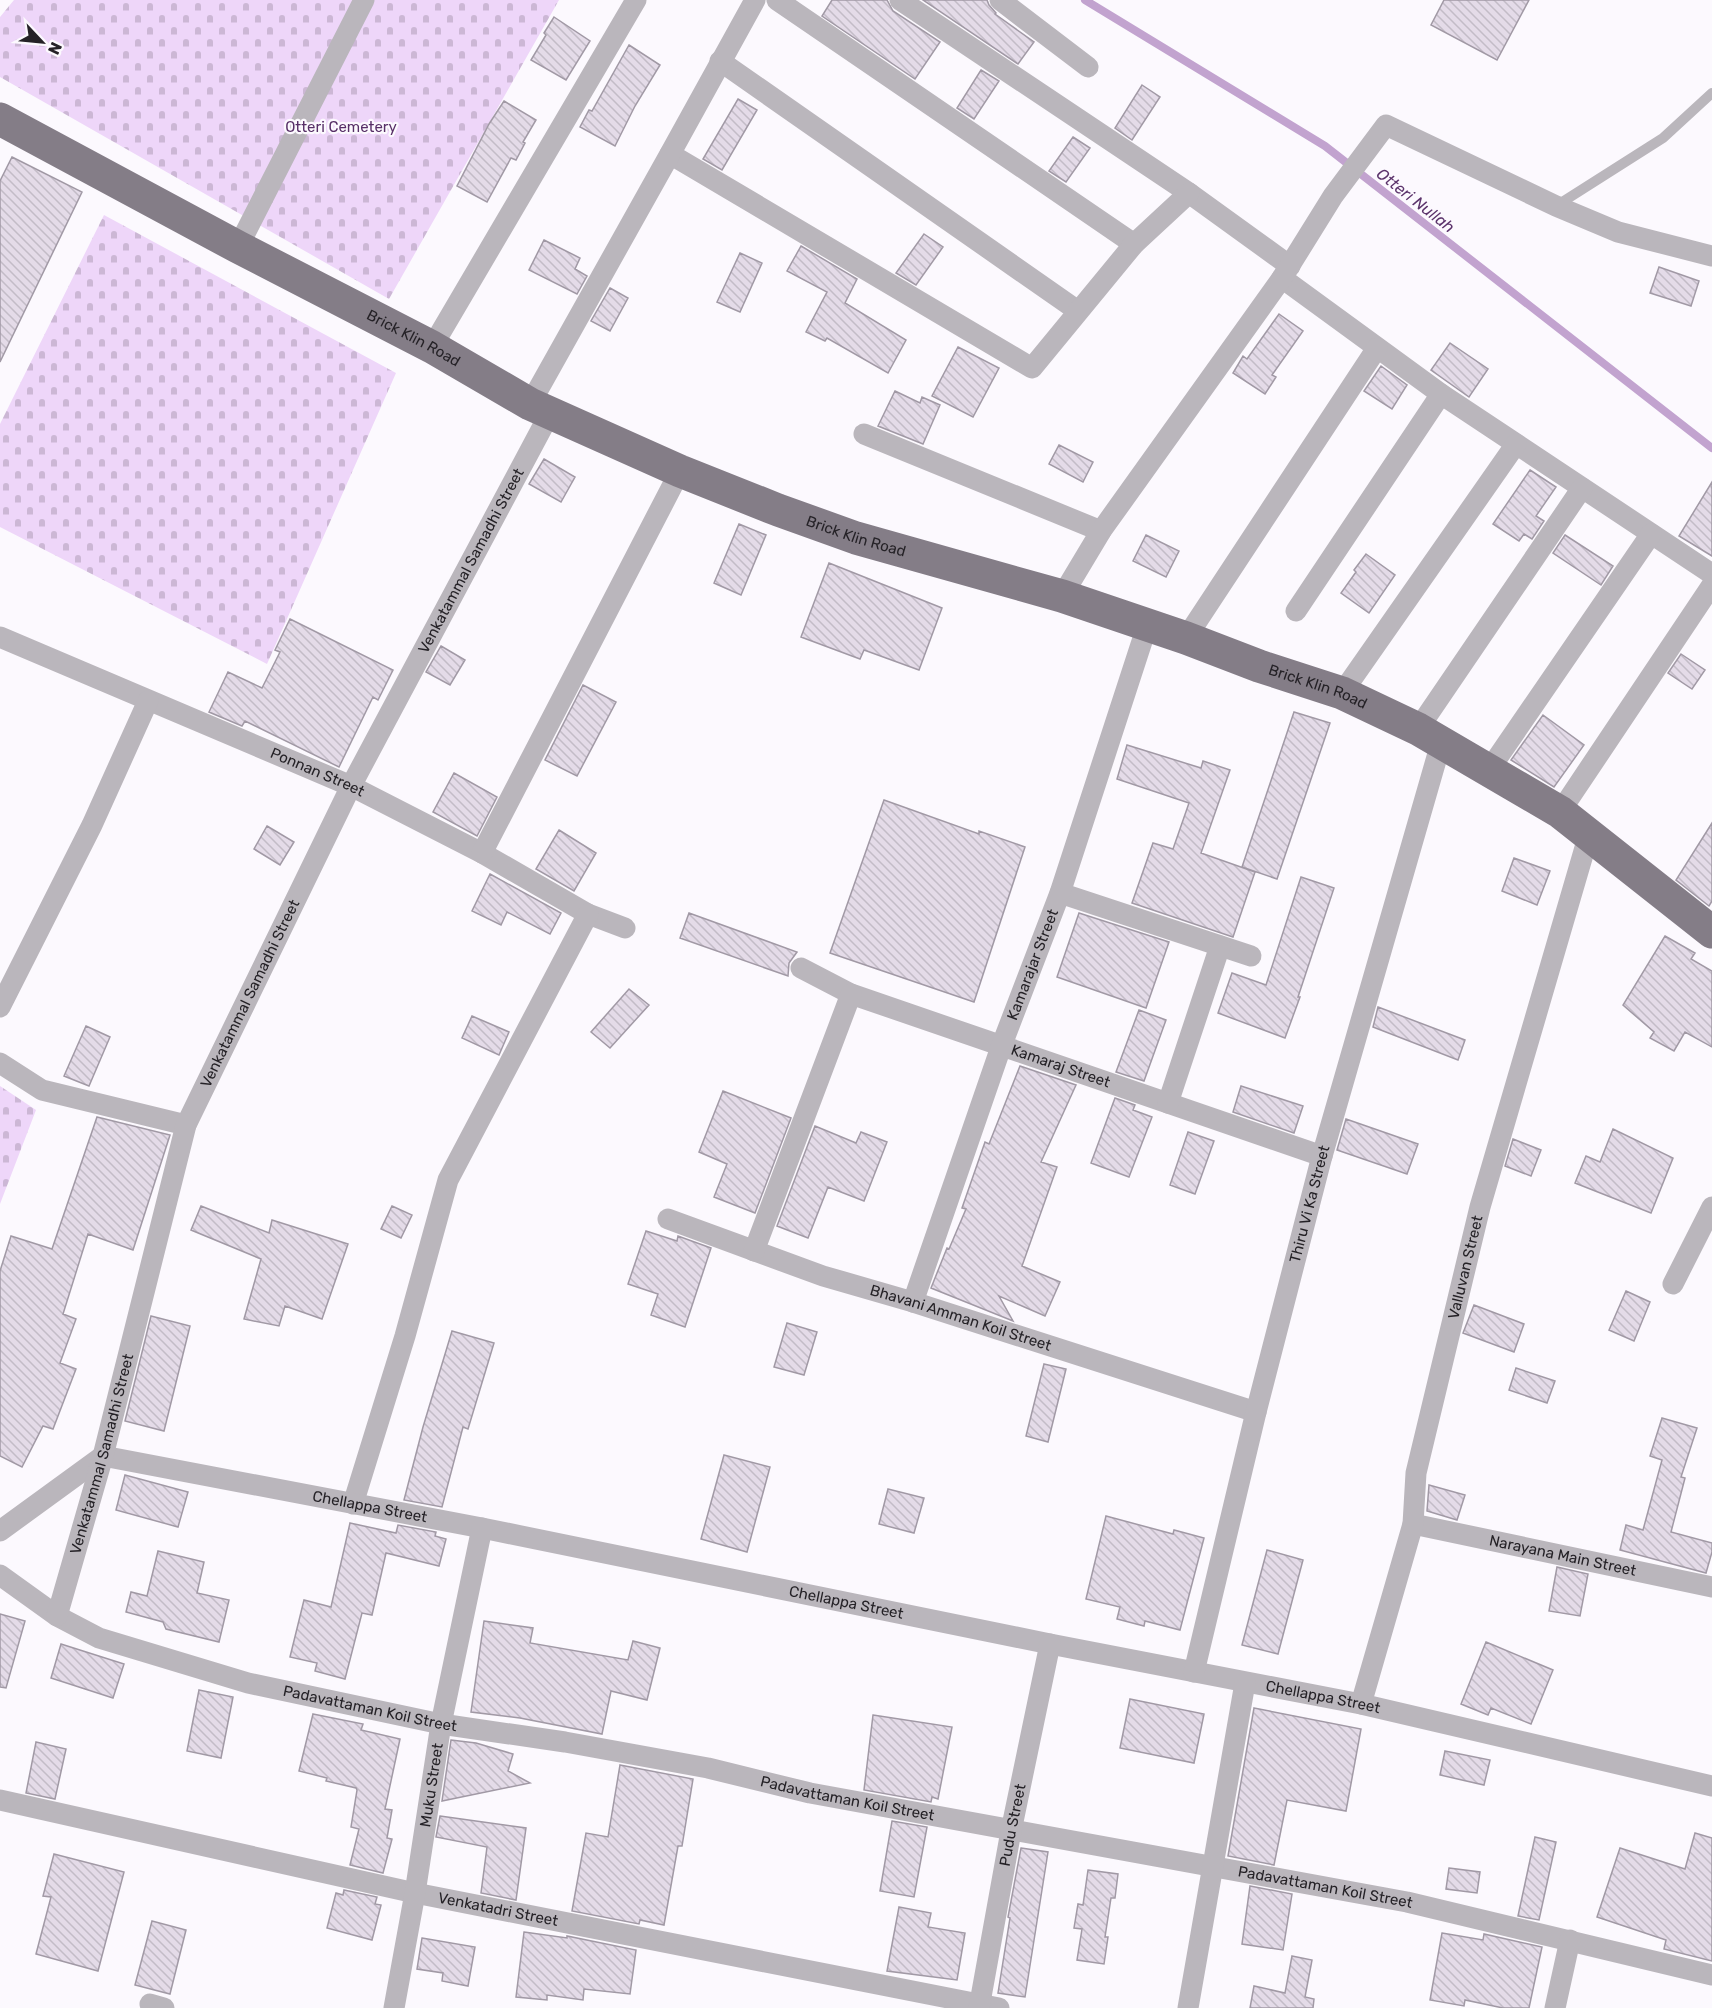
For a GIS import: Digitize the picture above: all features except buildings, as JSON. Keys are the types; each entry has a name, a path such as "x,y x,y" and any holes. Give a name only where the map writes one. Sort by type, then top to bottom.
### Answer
{"main road":[{"name":"Brick Klin Road","path":"0,118 238,247 432,347 540,408 680,471 856,538 1062,596 1342,693 1430,736 1560,812 1712,932"}],"street":[{"path":"238,247 364,0"},
{"path":"432,347 636,0"},
{"name":"Venkatammal Samadhi Street","path":"57,1616 103,1456 186,1125 351,786 540,408 670,154 754,0"},
{"path":"777,0 1134,244"},
{"path":"900,0 1189,193 1377,348 1441,394 1712,574"},
{"path":"1000,0 1088,67"},
{"path":"720,61 1078,311"},
{"path":"1062,596 1101,531 1286,272 1333,196 1386,125 1556,206 1618,232 1712,256"},
{"path":"670,154 1032,368 1134,244 1189,193"},
{"path":"1186,638 1377,348"},
{"path":"1296,611 1441,394"},
{"path":"864,434 1101,531"},
{"path":"1342,693 1516,444"},
{"path":"482,853 680,471"},
{"name":"Thiru Vi Ka Street","path":"1194,1672 1256,1412 1430,736 1582,488"},
{"path":"1489,770 1651,534"},
{"path":"1560,812 1712,585"},
{"name":"Kamarajar Street","path":"913,1302 1001,1047 1060,893 1147,626"},
{"name":"Ponnan Street","path":"0,637 351,786 482,853 588,914 625,928"},
{"path":"0,1007 92,825 148,701"},
{"name":"Valluvan Street","path":"1361,1704 1413,1524 1416,1473 1480,1207 1589,834"},
{"path":"1060,893 1251,956"},
{"path":"353,1504 405,1336 448,1179 588,914"},
{"path":"1168,1103 1220,946"},
{"name":"Kamaraj Street","path":"801,968 851,994 1322,1156"},
{"path":"754,1251 851,994"},
{"path":"0,1063 42,1090 186,1125"},
{"path":"1673,1284 1712,1207"},
{"name":"Bhavani Amman Koil Street","path":"668,1219 823,1276 913,1302 1256,1412"},
{"path":"0,1531 103,1456"},
{"name":"Chellappa Street","path":"103,1456 482,1527 1050,1644 1361,1704 1712,1786"},
{"name":"Narayana Main Street","path":"1413,1524 1712,1587"},
{"name":"Muku Street","path":"394,2008 415,1893 441,1724 482,1527"},
{"name":"Padavattaman Koil Street","path":"0,1575 57,1616 99,1638 248,1683 441,1724 565,1742 708,1768 810,1793 1407,1902 1712,1975"},
{"name":"Pudu Street","path":"986,2007 1011,1831 1050,1644"},
{"path":"1188,2008 1245,1683"},
{"name":"Venkatadri Street","path":"0,1800 415,1893 986,2007"},
{"path":"1555,2008 1570,1940"}],"lane":[{"path":"1556,206 1663,138 1712,93"}],"green space":[{"name":"Otteri Cemetery","path":"14,0 559,0 389,299 0,77 0,17"},
{"path":"104,215 396,373 267,664 0,527 0,424"},
{"path":"0,1086 36,1110 0,1204"}],"waterway":[{"name":"Otteri Nullah","path":"1085,0 1325,146 1712,448"}]}
